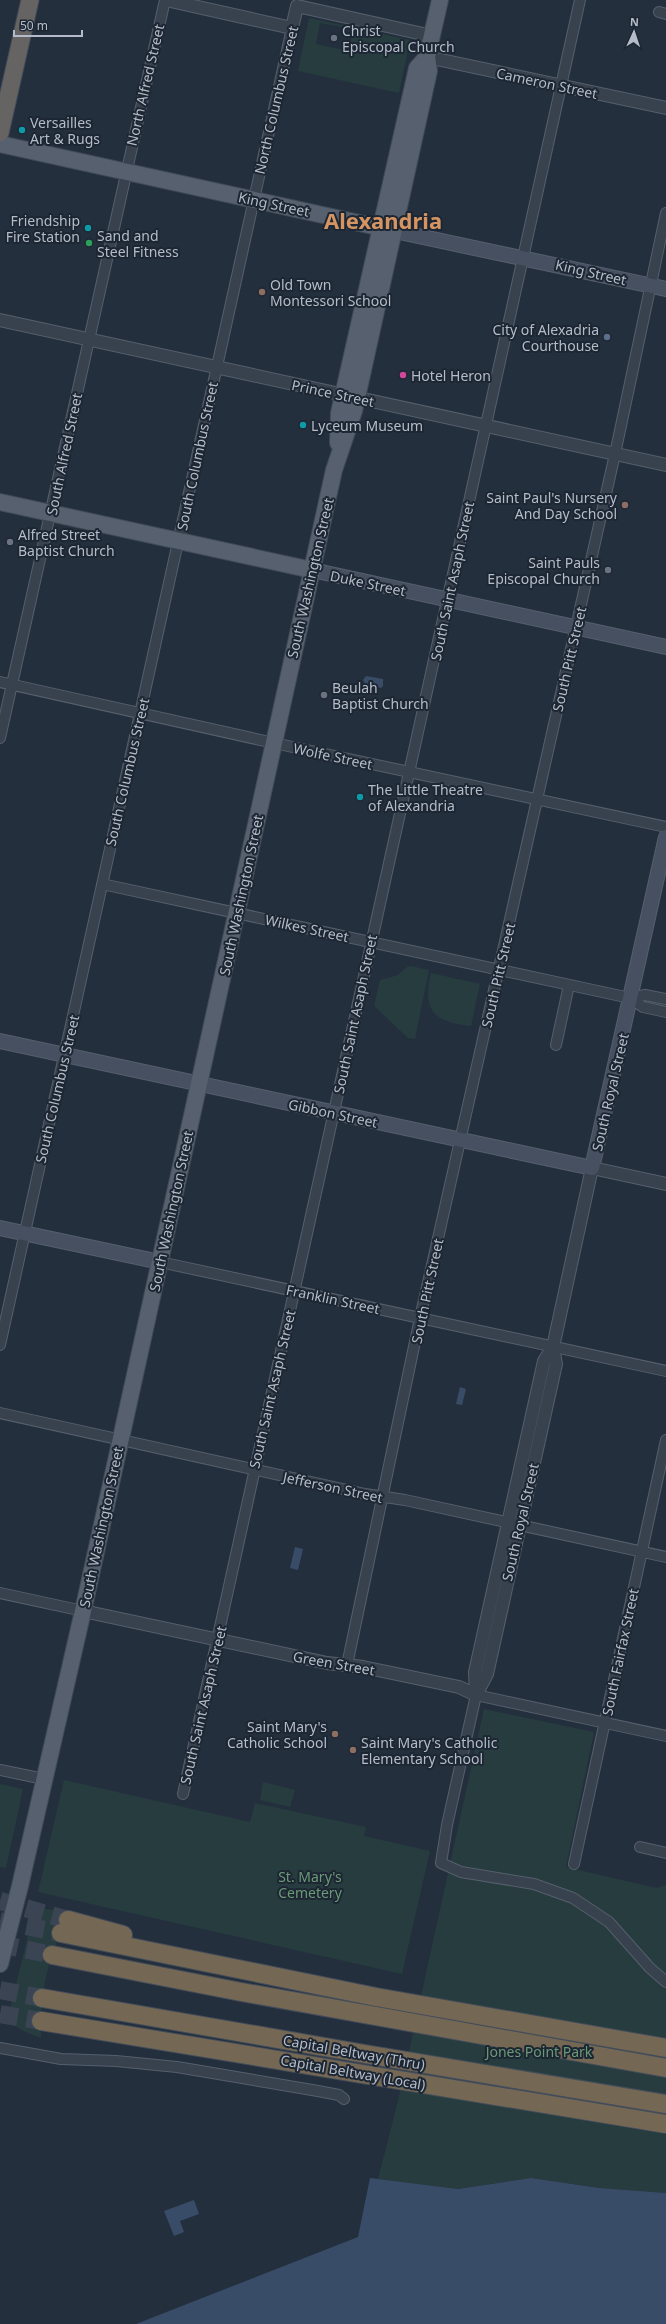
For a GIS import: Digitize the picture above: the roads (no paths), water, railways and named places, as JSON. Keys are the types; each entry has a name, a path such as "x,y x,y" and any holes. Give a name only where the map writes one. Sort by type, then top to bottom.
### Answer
{"highway":[{"path":"0,133 30,0"},
{"path":"64,1927 249,1972 376,1997 666,2048"},
{"path":"52,1955 372,2016 666,2068"},
{"name":"Capital Beltway (Thru)","path":"42,1998 666,2104"},
{"name":"Capital Beltway (Local)","path":"41,2021 666,2124"}],"main road":[{"name":"South Washington Street","path":"0,1964 83,1611 338,457 339,413 350,397 389,229 429,71 427,57 440,0"},
{"name":"King Street","path":"0,144 126,170 666,289"},
{"name":"Duke Street","path":"0,502 178,542 666,647"},
{"name":"South Royal Street","path":"592,1168 666,837"},
{"name":"Gibbon Street","path":"0,1041 334,1114 592,1168"},
{"name":"Franklin Street","path":"0,1228 160,1262"}],"street":[{"path":"165,0 292,28"},
{"name":"North Alfred Street","path":"126,170 165,0"},
{"name":"South Saint Asaph Street","path":"183,1794 580,0"},
{"path":"297,3 432,36"},
{"name":"North Columbus Street","path":"253,199 297,3"},
{"name":"Cameron Street","path":"427,57 666,108"},
{"name":"South Alfred Street","path":"0,738 126,170"},
{"name":"South Columbus Street","path":"0,1346 253,199"},
{"name":"South Pitt Street","path":"347,1665 384,1498 386,1476 420,1318 538,800 615,454 666,213"},
{"name":"Prince Street","path":"0,320 666,465"},
{"name":"Wolfe Street","path":"0,682 274,743 666,827"},
{"name":"Wilkes Street","path":"102,884 630,998 643,1007 666,1012"},
{"path":"556,1045 569,985"},
{"name":"Wilkes Street","path":"630,998 645,995 666,999"},
{"name":"Gibbon Street","path":"592,1168 666,1184"},
{"name":"South Royal Street","path":"592,1168 553,1347 544,1361 514,1524 475,1672 476,1695 447,1825 441,1863 461,1872 534,1884 573,1898 609,1922 650,1968 666,1982"},
{"name":"Franklin Street","path":"160,1262 666,1371"},
{"name":"Jefferson Street","path":"0,1413 254,1470 384,1498 405,1500 666,1557"},
{"name":"South Fairfax Street","path":"574,1864 605,1723 607,1705 666,1440"},
{"name":"Green Street","path":"0,1593 327,1663 347,1665 459,1687 476,1695 666,1736"},
{"path":"0,1770 44,1779"},
{"path":"640,1847 666,1853"},
{"path":"0,2048 61,2059 116,2061 177,2067 331,2093 344,2099"}],"water":[{"path":"366,676 383,679 383,686 381,688 365,684 363,680"},
{"path":"460,1387 466,1389 462,1405 456,1404"},
{"path":"295,1547 303,1549 298,1570 290,1568"},
{"path":"370,2178 458,2189 531,2178 599,2188 666,2193 666,2324 136,2324 358,2237"},
{"path":"194,2200 199,2214 180,2221 184,2232 174,2236 164,2211"}],"tunnel":[{"path":"0,1901 68,1920"},
{"path":"0,1921 61,1933"},
{"path":"0,1944 52,1955"},
{"path":"0,1990 42,1998"},
{"path":"0,2014 41,2021"}],"place":[{"name":"Christ Episcopal Church","path":"334,38"},
{"name":"Versailles Art & Rugs","path":"22,130"},
{"name":"Friendship Fire Station","path":"88,228"},
{"name":"Sand and Steel Fitness","path":"89,243"},
{"name":"Old Town Montessori School","path":"262,292"},
{"name":"City of Alexadria Courthouse","path":"607,337"},
{"name":"Hotel Heron","path":"403,375"},
{"name":"Lyceum Museum","path":"303,425"},
{"name":"Saint Paul's Nursery And Day School","path":"625,505"},
{"name":"Alfred Street Baptist Church","path":"10,542"},
{"name":"Saint Pauls Episcopal Church","path":"608,570"},
{"name":"Beulah Baptist Church","path":"324,695"},
{"name":"The Little Theatre of Alexandria","path":"360,797"},
{"name":"Saint Mary's Catholic School","path":"335,1734"},
{"name":"Saint Mary's Catholic Elementary School","path":"353,1750"}],"district":[{"name":"Alexandria","path":"383,220"}],"park label":[{"name":"St. Mary's Cemetery","path":"310,1884"},
{"name":"Jones Point Park","path":"539,2051"}]}
